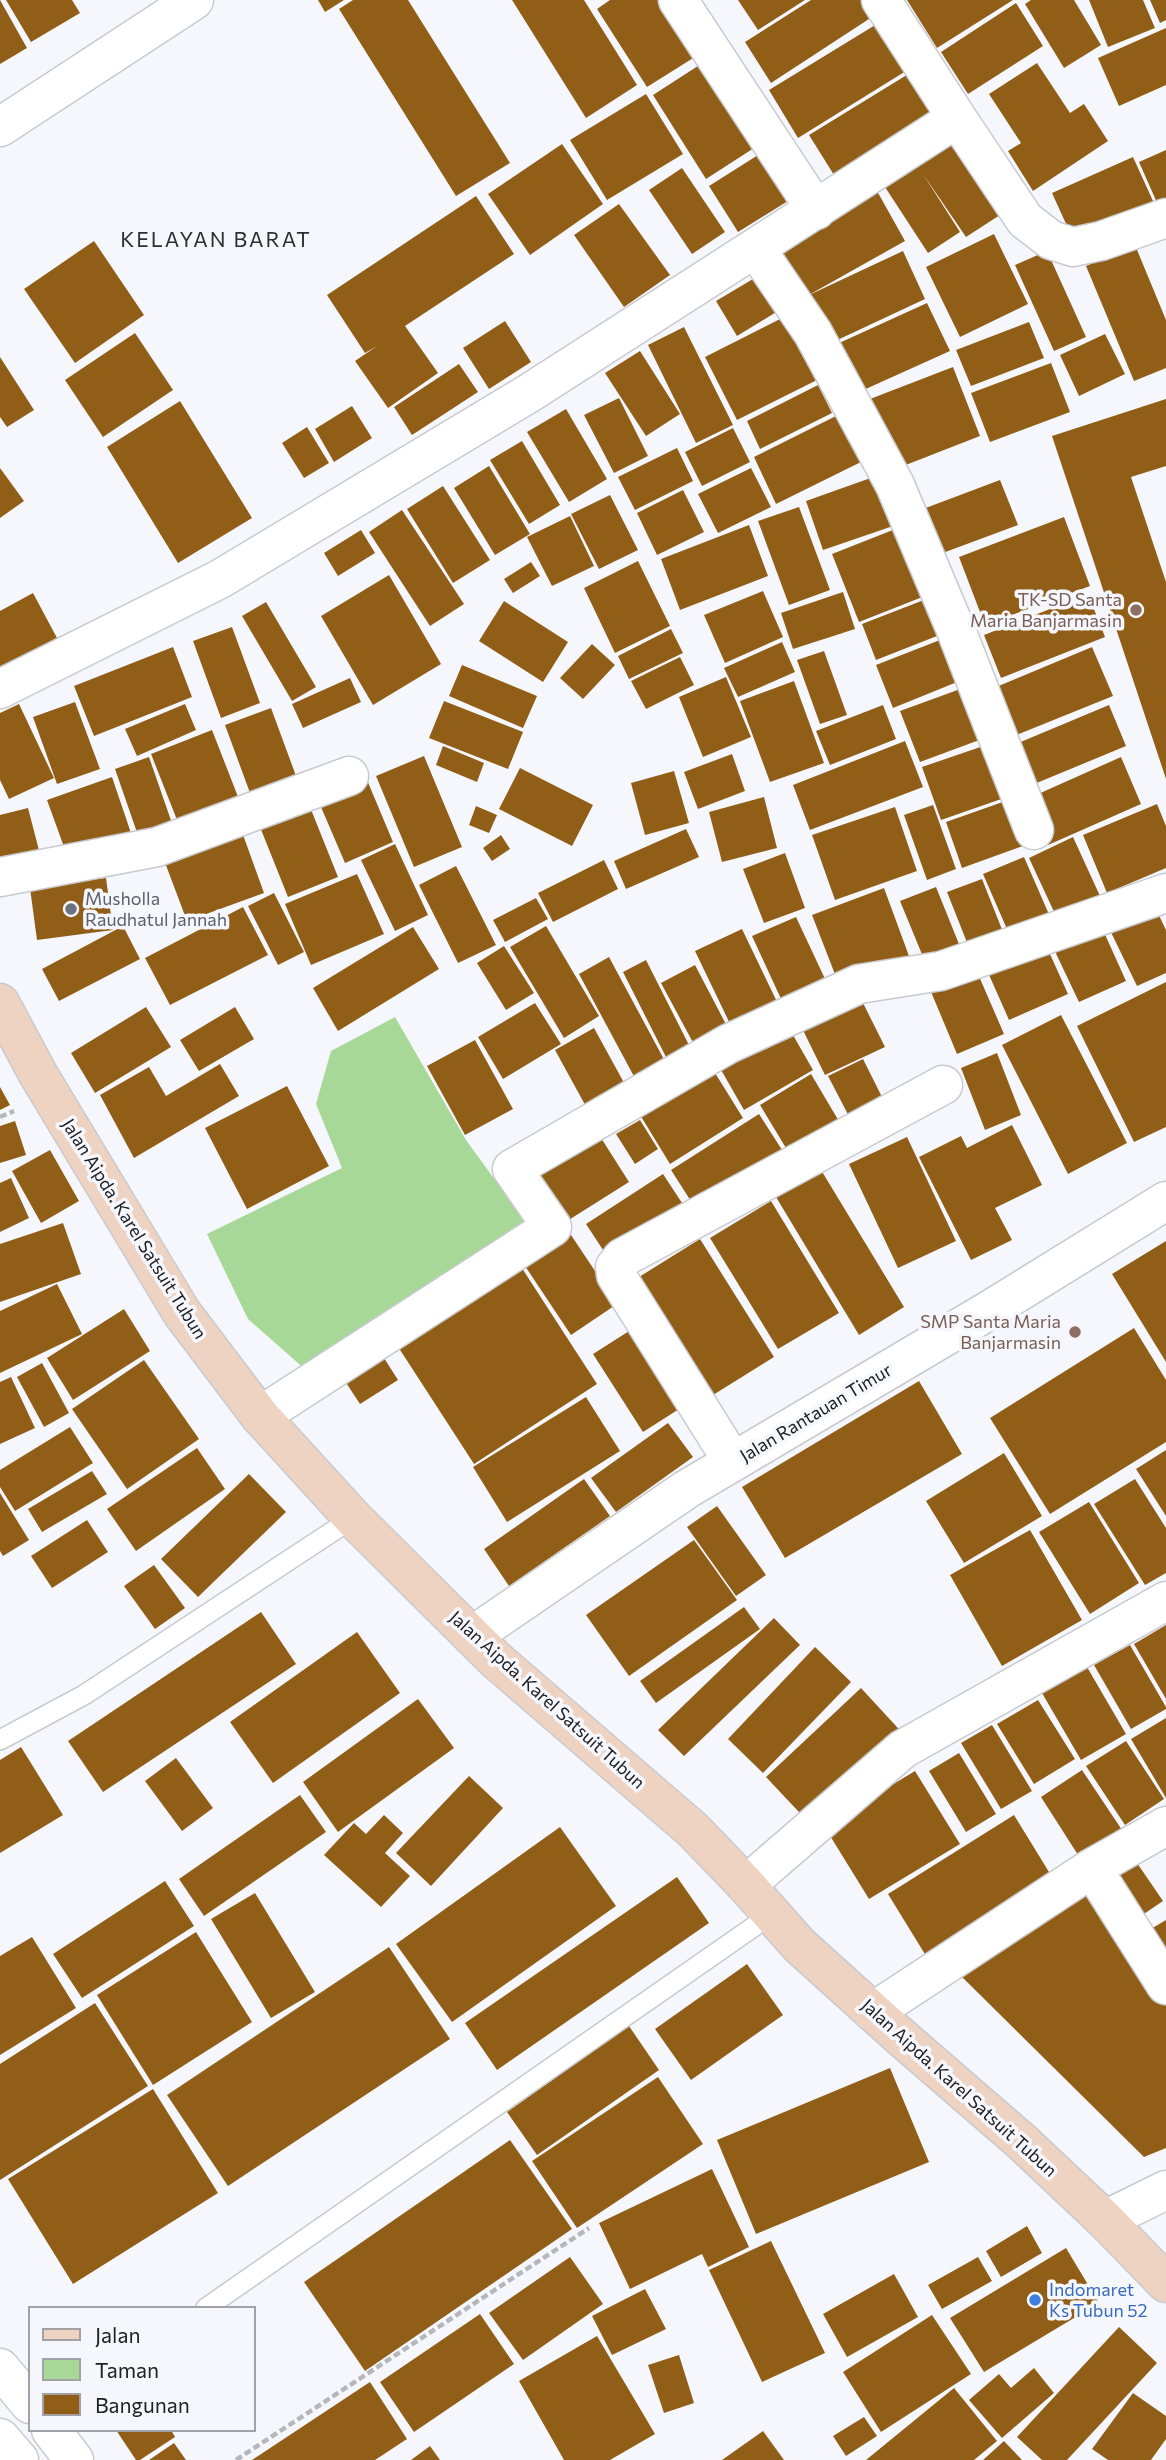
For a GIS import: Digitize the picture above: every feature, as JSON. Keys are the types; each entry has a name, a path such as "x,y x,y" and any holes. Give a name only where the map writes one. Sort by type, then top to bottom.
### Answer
{"main road":[{"name":"Jalan Aipda. Karel Satsuit Tubun","path":"0,1003 38,1074 182,1313 260,1416 353,1518 496,1660 693,1830 799,1945 1021,2141 1105,2220 1166,2283"}],"street":[{"path":"0,127 194,0"},
{"path":"678,0 816,210"},
{"path":"881,0 1025,220 1051,240 1073,247 1101,242 1166,218"},
{"path":"0,689 220,579 531,392 957,118"},
{"path":"756,249 813,333 895,485 956,630 1034,830"},
{"path":"0,877 157,847 349,776"},
{"path":"260,1416 552,1227 512,1169 584,1127 728,1044 859,984 941,971 1166,893"},
{"path":"733,1462 616,1275 615,1266 622,1258 645,1245 943,1085"},
{"name":"Jalan Rantauan Timur","path":"472,1636 687,1489 988,1311 1166,1201"},
{"path":"746,1885 903,1749 1166,1601"},
{"path":"873,2012 1092,1868 1166,1826"},
{"path":"1092,1868 1166,1985"},
{"path":"1105,2220 1166,2190"},
{"path":"0,2368 28,2402"},
{"path":"53,2432 74,2460"},
{"path":"0,2438 19,2460"}],"lane":[{"path":"0,1740 84,1695 353,1518"},
{"path":"209,2306 772,1914"}],"path":[{"path":"236,2460 589,2228"}],"green space":[{"path":"395,1017 466,1140 530,1228 315,1378 248,1319 207,1234 342,1168 316,1104 331,1051"}],"building":[{"path":"0,0 27,48 0,64"},
{"path":"6,0 72,0 80,13 31,42"},
{"path":"318,0 344,0 325,12"},
{"path":"353,0 408,0 510,163 456,196 339,9"},
{"path":"512,0 584,0 637,85 586,118"},
{"path":"610,0 662,0 698,55 647,87 597,9"},
{"path":"738,0 805,0 758,30"},
{"path":"811,0 861,0 872,17 771,83 745,42"},
{"path":"907,0 1013,0 937,48"},
{"path":"1031,0 1074,0 1101,45 1064,68 1025,4"},
{"path":"1089,0 1143,0 1155,28 1108,47"},
{"path":"1150,0 1166,0 1166,20 1160,23"},
{"path":"1016,3 1043,46 968,94 941,52"},
{"path":"885,19 914,66 798,138 769,90"},
{"path":"1166,28 1166,85 1119,106 1098,58"},
{"path":"1037,63 1070,113 1084,104 1108,141 1033,191 1008,151 1021,143 989,94"},
{"path":"701,64 754,148 706,179 653,95"},
{"path":"910,73 935,113 834,175 809,135"},
{"path":"646,94 683,154 607,200 570,140"},
{"path":"562,144 603,204 530,255 488,194"},
{"path":"950,144 1000,215 966,237 923,174 960,232 928,253 885,187"},
{"path":"766,150 796,196 738,232 709,186"},
{"path":"1166,150 1166,212 1162,214 1139,162"},
{"path":"1133,157 1153,201 1072,237 1052,193"},
{"path":"682,168 725,232 692,254 649,190"},
{"path":"877,191 905,241 807,296 779,245"},
{"path":"476,196 514,254 405,326 438,373 388,408 355,361 377,346 365,353 327,295"},
{"path":"619,204 670,275 624,307 574,235"},
{"path":"994,234 1028,304 960,337 926,267"},
{"path":"94,241 144,315 75,363 24,289"},
{"path":"1135,245 1166,320 1166,368 1134,381 1086,266"},
{"path":"903,251 925,299 831,343 809,295"},
{"path":"1047,251 1086,337 1054,351 1015,265"},
{"path":"763,273 783,308 737,336 716,301"},
{"path":"927,303 950,351 859,392 837,344"},
{"path":"788,315 821,378 737,420 705,357"},
{"path":"505,321 531,362 489,389 463,348"},
{"path":"1029,322 1044,358 971,386 956,350"},
{"path":"684,327 733,425 696,443 648,345"},
{"path":"135,333 173,390 103,437 65,380"},
{"path":"1105,334 1125,374 1079,396 1060,355"},
{"path":"640,351 680,414 646,436 605,373"},
{"path":"0,357 34,410 7,427 0,417"},
{"path":"1051,363 1070,412 990,442 971,393"},
{"path":"459,364 478,392 412,435 394,407"},
{"path":"953,367 980,436 898,468 870,399"},
{"path":"818,385 832,413 760,449 747,421"},
{"path":"619,398 648,456 614,473 584,415"},
{"name":"TK-SD Santa Maria Banjarmasin","path":"1166,399 1166,466 1131,477 1166,582 1166,779 1052,436"},
{"path":"180,401 252,518 178,563 107,447"},
{"path":"352,406 372,438 334,462 315,429"},
{"path":"566,409 607,479 569,502 527,432"},
{"path":"842,413 865,460 776,504 754,457"},
{"path":"307,427 329,463 304,478 282,443"},
{"path":"733,428 750,462 702,486 685,452"},
{"path":"522,441 560,505 529,524 490,460"},
{"path":"677,448 693,481 635,510 618,477"},
{"path":"489,466 530,534 495,555 454,488"},
{"path":"0,468 24,501 0,518"},
{"path":"751,468 771,507 718,533 698,494"},
{"path":"879,475 896,525 823,550 806,501"},
{"path":"1000,480 1018,525 940,554 923,509"},
{"path":"443,486 490,560 453,583 407,509"},
{"path":"683,490 704,532 657,555 637,513"},
{"path":"610,495 638,550 599,569 571,514"},
{"path":"799,507 830,590 789,605 758,521"},
{"path":"402,510 464,604 430,626 369,532"},
{"path":"570,516 594,566 552,586 527,537"},
{"path":"1064,517 1090,586 985,625 959,557"},
{"path":"749,525 768,576 680,610 661,559"},
{"path":"903,526 930,594 859,622 832,554"},
{"path":"361,530 375,553 338,576 324,553"},
{"path":"638,561 670,626 615,653 584,588"},
{"path":"531,562 540,576 513,593 504,579"},
{"path":"389,575 441,664 373,705 321,616"},
{"path":"763,591 783,637 725,663 704,615"},
{"path":"843,592 855,629 793,649 781,613"},
{"path":"33,593 57,638 0,669 0,611"},
{"path":"1088,594 1105,637 1001,678 984,635"},
{"path":"929,598 942,634 876,660 862,624"},
{"path":"504,601 568,642 543,682 479,641"},
{"path":"266,602 316,687 292,701 242,616"},
{"path":"232,627 260,703 221,718 193,641"},
{"path":"671,629 683,653 629,679 618,656"},
{"path":"945,638 962,680 893,708 876,665"},
{"path":"782,642 795,672 738,697 724,668"},
{"path":"592,644 615,665 583,699 560,678"},
{"path":"173,647 192,697 94,736 74,686"},
{"path":"1092,647 1113,696 1009,738 989,690"},
{"path":"824,651 847,715 820,724 797,660"},
{"path":"680,657 694,685 646,709 631,681"},
{"path":"462,665 537,696 523,728 449,696"},
{"path":"726,677 751,737 703,757 679,697"},
{"path":"350,678 361,702 303,728 292,704"},
{"path":"794,681 824,763 770,782 740,701"},
{"path":"963,688 982,739 920,762 900,711"},
{"path":"444,701 523,732 508,769 429,738"},
{"path":"75,702 100,769 57,784 33,717"},
{"path":"19,704 54,778 9,799 0,780 0,713"},
{"path":"185,704 196,730 137,756 125,729"},
{"path":"883,705 896,739 830,765 816,731"},
{"path":"1109,705 1126,746 1027,787 1011,746"},
{"path":"271,708 299,784 253,801 225,725"},
{"path":"212,730 242,807 181,830 151,754"},
{"path":"905,741 923,787 810,830 793,785"},
{"path":"992,743 1010,796 941,820 922,767"},
{"path":"443,746 484,763 477,782 436,765"},
{"path":"732,754 745,791 698,809 684,772"},
{"path":"424,756 462,847 414,867 376,776"},
{"path":"149,757 174,829 140,841 115,769"},
{"path":"1121,757 1141,804 1048,845 1027,799"},
{"path":"520,768 593,805 572,846 499,809"},
{"path":"674,771 689,823 645,835 631,783"},
{"path":"112,777 132,836 68,858 47,800"},
{"path":"367,780 393,842 345,863 318,800"},
{"path":"306,797 338,877 288,897 256,817"},
{"path":"764,797 777,848 722,862 709,812"},
{"path":"1014,798 1031,843 962,868 946,822"},
{"path":"1157,804 1166,826 1166,868 1107,893 1083,835"},
{"path":"933,805 956,869 927,880 904,815"},
{"path":"476,806 497,815 489,833 469,825"},
{"path":"895,807 917,871 835,900 812,835"},
{"path":"28,808 41,858 0,869 0,815"},
{"path":"686,829 699,857 626,889 614,861"},
{"path":"242,832 264,893 187,921 164,860"},
{"path":"501,835 510,849 492,861 483,848"},
{"path":"1073,837 1100,896 1056,916 1029,858"},
{"path":"395,844 428,915 395,931 361,860"},
{"path":"785,853 805,908 764,923 743,869"},
{"path":"1024,857 1051,919 1010,936 983,874"},
{"path":"604,860 618,889 553,922 538,893"},
{"path":"456,866 496,945 458,963 419,885"},
{"path":"357,874 384,934 311,965 285,904"},
{"name":"Musholla Raudhatul Jannah","path":"106,878 113,930 37,940 30,888"},
{"path":"982,879 1005,937 970,950 947,892"},
{"path":"936,887 961,949 926,964 900,901"},
{"path":"884,888 909,956 838,982 812,915"},
{"path":"274,893 304,952 278,965 248,906"},
{"path":"536,898 548,919 505,942 493,920"},
{"path":"1153,903 1166,930 1166,973 1137,986 1107,924"},
{"path":"243,907 268,955 170,1005 145,958"},
{"path":"796,917 826,981 782,1001 752,936"},
{"path":"1098,919 1126,981 1079,1002 1050,941"},
{"path":"123,926 140,959 59,1001 42,969"},
{"path":"546,926 599,1016 564,1038 510,947"},
{"path":"413,927 439,969 338,1031 313,988"},
{"path":"742,929 779,1006 732,1028 695,951"},
{"path":"1045,943 1068,994 1009,1020 986,968"},
{"path":"504,946 534,993 506,1010 477,963"},
{"path":"609,957 667,1065 637,1082 579,974"},
{"path":"646,960 692,1051 669,1063 623,972"},
{"path":"695,965 730,1032 697,1050 661,983"},
{"path":"975,967 1004,1034 957,1054 929,987"},
{"path":"1166,982 1166,1127 1134,1142 1077,1026"},
{"path":"857,991 885,1047 825,1075 798,1020"},
{"path":"535,1003 561,1044 503,1079 478,1037"},
{"path":"146,1007 171,1047 95,1093 71,1053"},
{"path":"235,1007 254,1039 199,1071 180,1040"},
{"path":"1061,1015 1127,1143 1068,1174 1002,1045"},
{"path":"785,1021 813,1070 744,1110 716,1061"},
{"path":"594,1028 628,1090 589,1112 555,1050"},
{"path":"475,1040 513,1109 465,1135 427,1066"},
{"path":"997,1053 1021,1115 985,1130 961,1068"},
{"path":"863,1059 887,1107 853,1124 828,1076"},
{"path":"707,1060 743,1118 670,1164 634,1105"},
{"path":"220,1064 239,1096 134,1158 100,1095 149,1067 166,1096"},
{"path":"811,1074 840,1123 789,1153 760,1105"},
{"path":"287,1086 329,1166 247,1209 205,1128"},
{"path":"0,1087 10,1105 0,1110"},
{"path":"759,1114 784,1153 696,1209 671,1170"},
{"path":"640,1120 658,1149 635,1164 616,1134"},
{"path":"15,1121 26,1155 0,1163 0,1126"},
{"path":"1012,1125 1042,1185 995,1208 1012,1240 971,1260 919,1157 961,1136 967,1148"},
{"path":"596,1130 629,1182 556,1228 523,1176"},
{"path":"907,1137 956,1241 898,1268 849,1164"},
{"path":"50,1150 79,1201 41,1223 12,1171"},
{"path":"818,1165 904,1307 859,1335 773,1192"},
{"path":"663,1174 684,1206 607,1256 586,1224"},
{"path":"11,1178 29,1218 0,1232 0,1183"},
{"path":"771,1201 839,1313 778,1349 710,1238"},
{"path":"63,1223 81,1274 0,1302 0,1244"},
{"path":"571,1235 617,1304 571,1335 525,1266"},
{"path":"700,1239 774,1357 705,1400 631,1282"},
{"path":"1166,1241 1166,1362 1112,1274"},
{"path":"516,1259 597,1384 474,1464 393,1339"},
{"path":"57,1284 82,1334 0,1373 0,1311"},
{"path":"124,1309 150,1351 73,1400 47,1358"},
{"path":"637,1326 687,1404 643,1432 593,1354"},
{"path":"1134,1328 1166,1380 1166,1442 1050,1514 990,1418"},
{"path":"377,1347 398,1380 360,1404 339,1372"},
{"path":"144,1360 199,1439 127,1489 72,1409"},
{"path":"42,1363 69,1413 44,1427 17,1377"},
{"path":"11,1377 35,1428 0,1444 0,1382"},
{"path":"919,1381 962,1454 785,1558 742,1487"},
{"path":"586,1397 620,1451 507,1522 473,1467"},
{"path":"668,1423 693,1457 616,1512 591,1478"},
{"path":"70,1427 93,1463 15,1511 0,1487 0,1470"},
{"path":"197,1448 225,1489 136,1551 107,1509"},
{"path":"1166,1450 1166,1516 1136,1469"},
{"path":"1004,1453 1042,1516 964,1563 926,1501"},
{"path":"92,1471 107,1494 42,1532 28,1509"},
{"path":"249,1474 286,1512 198,1597 161,1559"},
{"path":"584,1479 610,1516 509,1586 484,1549"},
{"path":"1135,1479 1166,1528 1166,1573 1145,1585 1094,1504"},
{"path":"0,1493 29,1540 3,1556 0,1551"},
{"path":"1089,1502 1139,1583 1090,1614 1039,1532"},
{"path":"717,1506 766,1575 736,1596 687,1527"},
{"path":"87,1520 108,1552 52,1588 31,1556"},
{"path":"1030,1530 1082,1620 1002,1666 950,1575"},
{"path":"694,1540 737,1600 629,1676 586,1615"},
{"path":"154,1565 185,1608 155,1629 124,1586"},
{"path":"744,1607 760,1629 656,1703 640,1681"},
{"path":"261,1612 296,1664 103,1792 68,1741"},
{"path":"774,1618 800,1645 684,1756 658,1730"},
{"path":"1166,1625 1166,1699 1134,1644"},
{"path":"357,1632 400,1693 273,1783 230,1722"},
{"path":"1130,1645 1166,1707 1131,1729 1094,1665"},
{"path":"815,1647 851,1682 763,1773 728,1739"},
{"path":"1087,1667 1126,1734 1081,1760 1042,1693"},
{"path":"861,1688 907,1738 813,1827 766,1777"},
{"path":"418,1699 454,1748 338,1832 303,1782"},
{"path":"1038,1700 1075,1759 1034,1784 997,1724"},
{"path":"1166,1718 1166,1798 1131,1739"},
{"path":"992,1725 1032,1791 1001,1809 961,1743"},
{"path":"1126,1741 1164,1799 1125,1825 1086,1766"},
{"path":"21,1747 63,1815 0,1853 0,1760"},
{"path":"959,1753 996,1814 966,1832 929,1771"},
{"path":"176,1758 213,1808 182,1831 145,1781"},
{"path":"1082,1770 1122,1830 1080,1858 1041,1797"},
{"path":"915,1771 960,1844 869,1899 824,1826"},
{"path":"469,1776 503,1808 431,1886 396,1853"},
{"path":"300,1795 326,1832 204,1916 179,1879"},
{"path":"384,1815 403,1833 385,1853 410,1876 381,1907 324,1855 354,1823 366,1834"},
{"path":"1014,1815 1057,1885 931,1964 888,1894"},
{"path":"560,1827 616,1906 452,2022 396,1944"},
{"path":"1135,1860 1163,1901 1132,1922 1104,1881"},
{"path":"677,1877 709,1923 497,2070 465,2023"},
{"path":"165,1881 194,1926 82,1998 53,1954"},
{"path":"1095,1885 1166,1996 1166,2148 1144,2157 960,1975"},
{"path":"255,1893 315,1992 271,2018 211,1919"},
{"path":"1166,1920 1166,1982 1139,1936"},
{"path":"196,1932 252,2022 153,2085 97,1995"},
{"path":"32,1937 76,2008 0,2055 0,1956"},
{"path":"389,1947 450,2039 228,2186 167,2095"},
{"path":"747,1964 783,2015 691,2080 655,2029"},
{"path":"95,2003 148,2086 0,2180 0,2064"},
{"path":"629,2026 659,2070 537,2155 507,2112"},
{"path":"890,2068 929,2162 756,2234 717,2140"},
{"path":"658,2077 703,2144 577,2228 532,2161"},
{"path":"153,2089 218,2193 73,2284 8,2179"},
{"path":"510,2140 572,2229 365,2371 304,2282"},
{"path":"712,2169 749,2247 708,2267 702,2254 630,2289 599,2223"},
{"path":"1027,2226 1042,2253 1001,2277 986,2251"},
{"path":"771,2241 825,2353 762,2382 709,2270"},
{"path":"1066,2248 1099,2303 984,2372 950,2318"},
{"path":"570,2257 603,2304 523,2360 489,2313"},
{"path":"978,2257 992,2281 942,2309 928,2285"},
{"path":"894,2274 918,2317 847,2357 823,2314"},
{"path":"645,2289 666,2329 612,2355 592,2316"},
{"path":"480,2314 514,2364 414,2432 380,2382"},
{"path":"932,2315 971,2374 881,2432 843,2372"},
{"path":"1119,2327 1157,2363 1067,2460 1042,2460 1017,2437"},
{"path":"597,2336 655,2434 610,2460 564,2460 519,2381"},
{"path":"679,2355 694,2403 664,2413 648,2365"},
{"path":"1034,2368 1054,2393 1002,2438 969,2400 999,2374 1011,2388"},
{"path":"370,2382 407,2439 375,2460 252,2460"},
{"path":"954,2388 997,2441 974,2460 866,2460"},
{"path":"1133,2393 1166,2416 1166,2439 1151,2460 1108,2460 1092,2449"},
{"path":"864,2417 877,2436 846,2456 833,2436"},
{"path":"763,2431 784,2460 722,2460"},
{"path":"117,2432 172,2432 175,2437 136,2460"},
{"path":"1004,2441 1022,2460 983,2460"},
{"path":"174,2443 186,2460 149,2460"},
{"path":"430,2446 440,2460 411,2460"}],"place":[{"name":"TK-SD Santa Maria Banjarmasin","path":"1136,610"},
{"name":"Musholla Raudhatul Jannah","path":"71,909"},
{"name":"SMP Santa Maria Banjarmasin","path":"1075,1332"},
{"name":"Indomaret Ks Tubun 52","path":"1035,2300"}],"district":[{"name":"KELAYAN BARAT","path":"216,240"}]}
